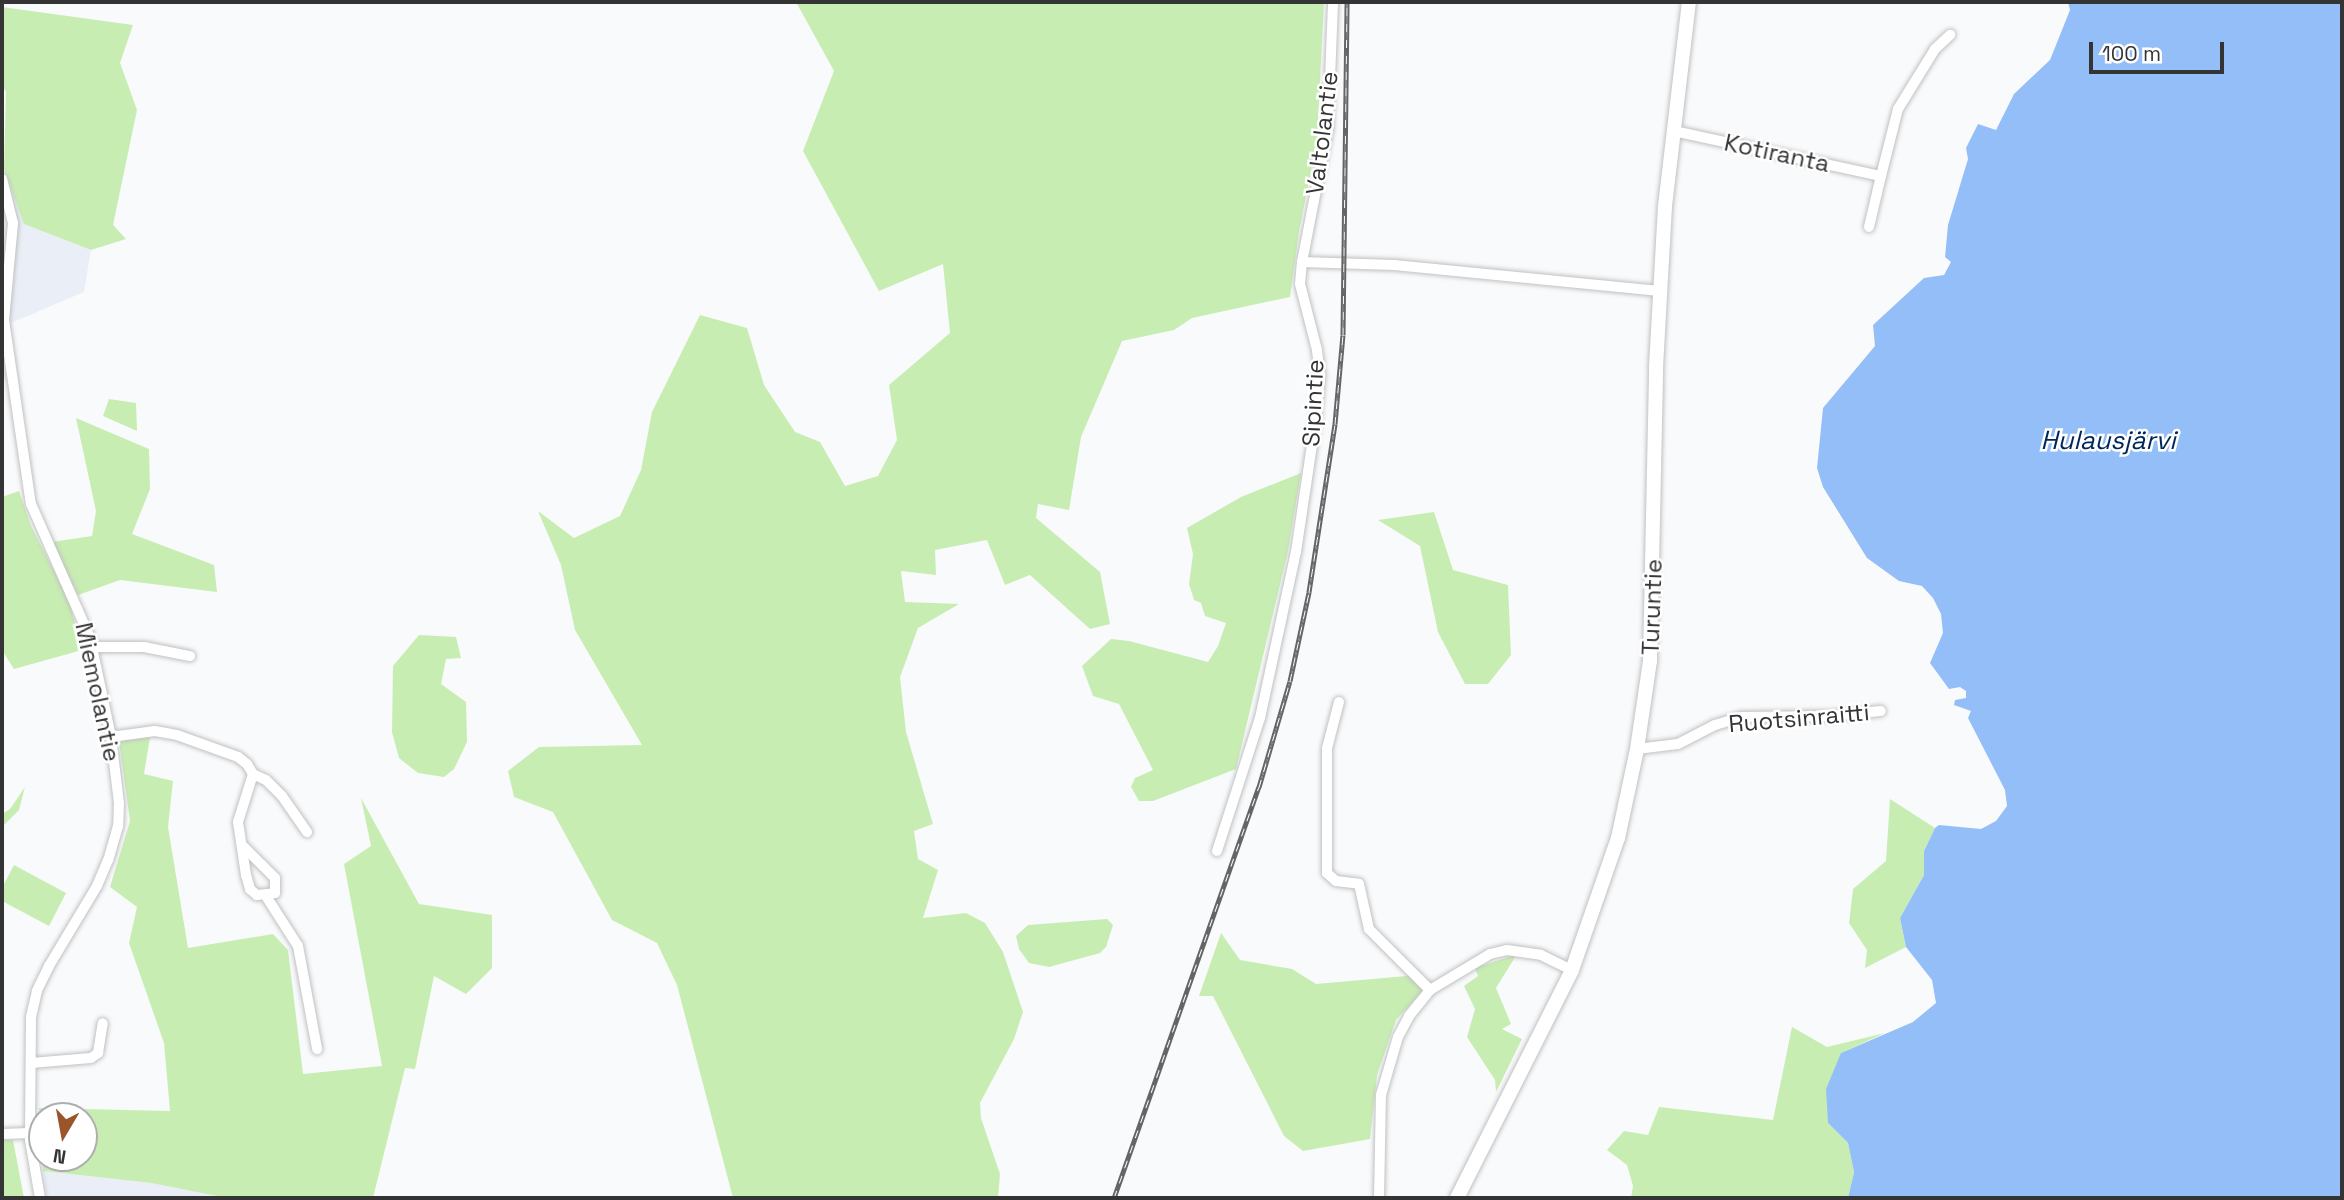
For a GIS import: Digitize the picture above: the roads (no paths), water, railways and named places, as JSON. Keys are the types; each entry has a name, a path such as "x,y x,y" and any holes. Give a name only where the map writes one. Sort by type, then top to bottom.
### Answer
{"main road":[{"name":"Turuntie","path":"1457,1198 1572,970 1618,838 1637,748 1651,636 1660,291 1689,2"},
{"name":"Turuntie","path":"1451,1198 1467,1178"}],"street":[{"name":"Valtolantie","path":"1303,262 1328,128 1333,2"},
{"path":"1869,227 1898,109 1935,49 1950,36"},
{"name":"Kotiranta","path":"1674,131 1881,176"},
{"name":"Miemolantie","path":"2,179 13,223 4,320 31,504 42,535 82,615 92,648 111,737 119,803 118,826 97,886 37,992 31,1017 30,1102"},
{"path":"1303,262 1394,265 1660,291"},
{"name":"Sipintie","path":"1217,851 1259,718 1296,552 1314,431 1320,374 1317,350 1300,284 1303,262"},
{"path":"92,648 144,647 190,656"},
{"path":"1339,702 1327,748 1327,873 1336,881 1359,884 1369,929 1430,990"},
{"name":"Ruotsinraitti","path":"1637,748 1678,744 1715,725 1741,718 1830,716 1881,711"},
{"path":"111,737 155,731 177,735 238,757 253,774 266,780 282,796 307,832"},
{"path":"243,846 275,878 275,893 257,895 250,889 243,846 239,821 253,774"},
{"path":"266,896 298,946 317,1049"},
{"path":"1379,1198 1381,1095 1398,1037 1409,1016 1430,990 1490,954 1507,950 1541,956 1572,970"},
{"path":"31,1063 91,1058 98,1053 103,1023"},
{"path":"2,1134 28,1133"},
{"name":"Miemolantie","path":"36,1172 40,1198"}],"water":[{"name":"Hulausjärvi","path":"2068,2 2342,2 2342,1198 1848,1198 1854,1172 1848,1143 1828,1123 1826,1089 1841,1053 1913,1022 1936,1003 1932,980 1906,947 1900,918 1924,875 1924,851 1935,828 1939,825 1981,829 1996,821 2007,806 2005,790 1968,718 1971,711 1954,705 1955,700 1966,698 1966,691 1960,687 1949,689 1930,663 1943,633 1941,614 1933,598 1922,586 1899,581 1867,558 1823,487 1817,468 1823,408 1875,346 1873,325 1924,278 1944,275 1951,262 1945,257 1948,225 1968,159 1966,148 1978,124 1996,130 2014,94 2050,60 2070,10"}],"railway":[{"path":"1114,1198 1259,787 1290,681 1309,592 1335,424 1343,335 1347,2"}]}
